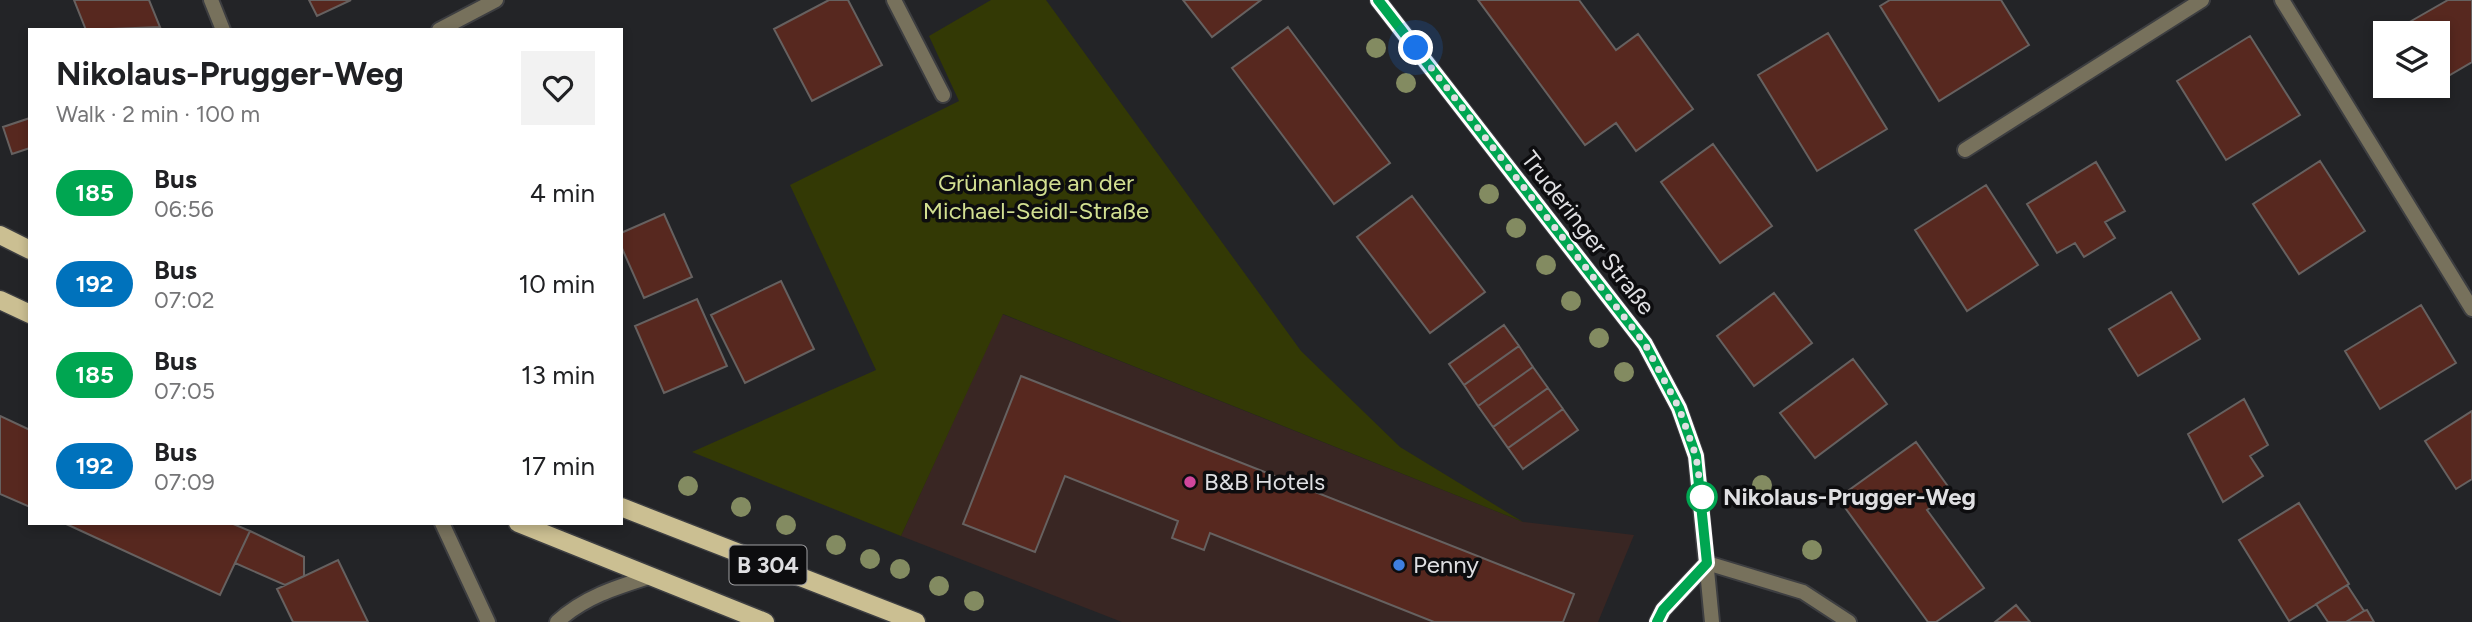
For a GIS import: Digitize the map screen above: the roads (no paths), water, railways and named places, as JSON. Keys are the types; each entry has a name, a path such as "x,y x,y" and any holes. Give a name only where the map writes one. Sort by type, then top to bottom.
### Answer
{"main road":[{"path":"0,235 28,249"},
{"path":"0,300 28,313"},
{"name":"B 304","path":"623,508 916,622"},
{"name":"B 304","path":"523,525 765,622"}],"street":[{"path":"211,0 222,28"},
{"path":"443,28 496,0"},
{"path":"894,0 943,95"},
{"name":"Truderinger Straße","path":"1378,0 1645,344 1679,408 1696,456 1712,622"},
{"path":"1965,150 2202,0"},
{"path":"2282,0 2472,309"},
{"path":"443,525 488,622"},
{"path":"1657,622 1663,610 1707,563 1803,592 1849,622"},
{"path":"558,622 574,607 617,587 652,576"}],"place":[{"name":"B&B Hotels","path":"1190,482"},
{"name":"Nikolaus-Prugger-Weg","path":"1702,497"},
{"name":"Penny","path":"1399,565"}],"park label":[{"name":"Grünanlage an der Michael-Seidl-Straße","path":"1036,197"}]}
